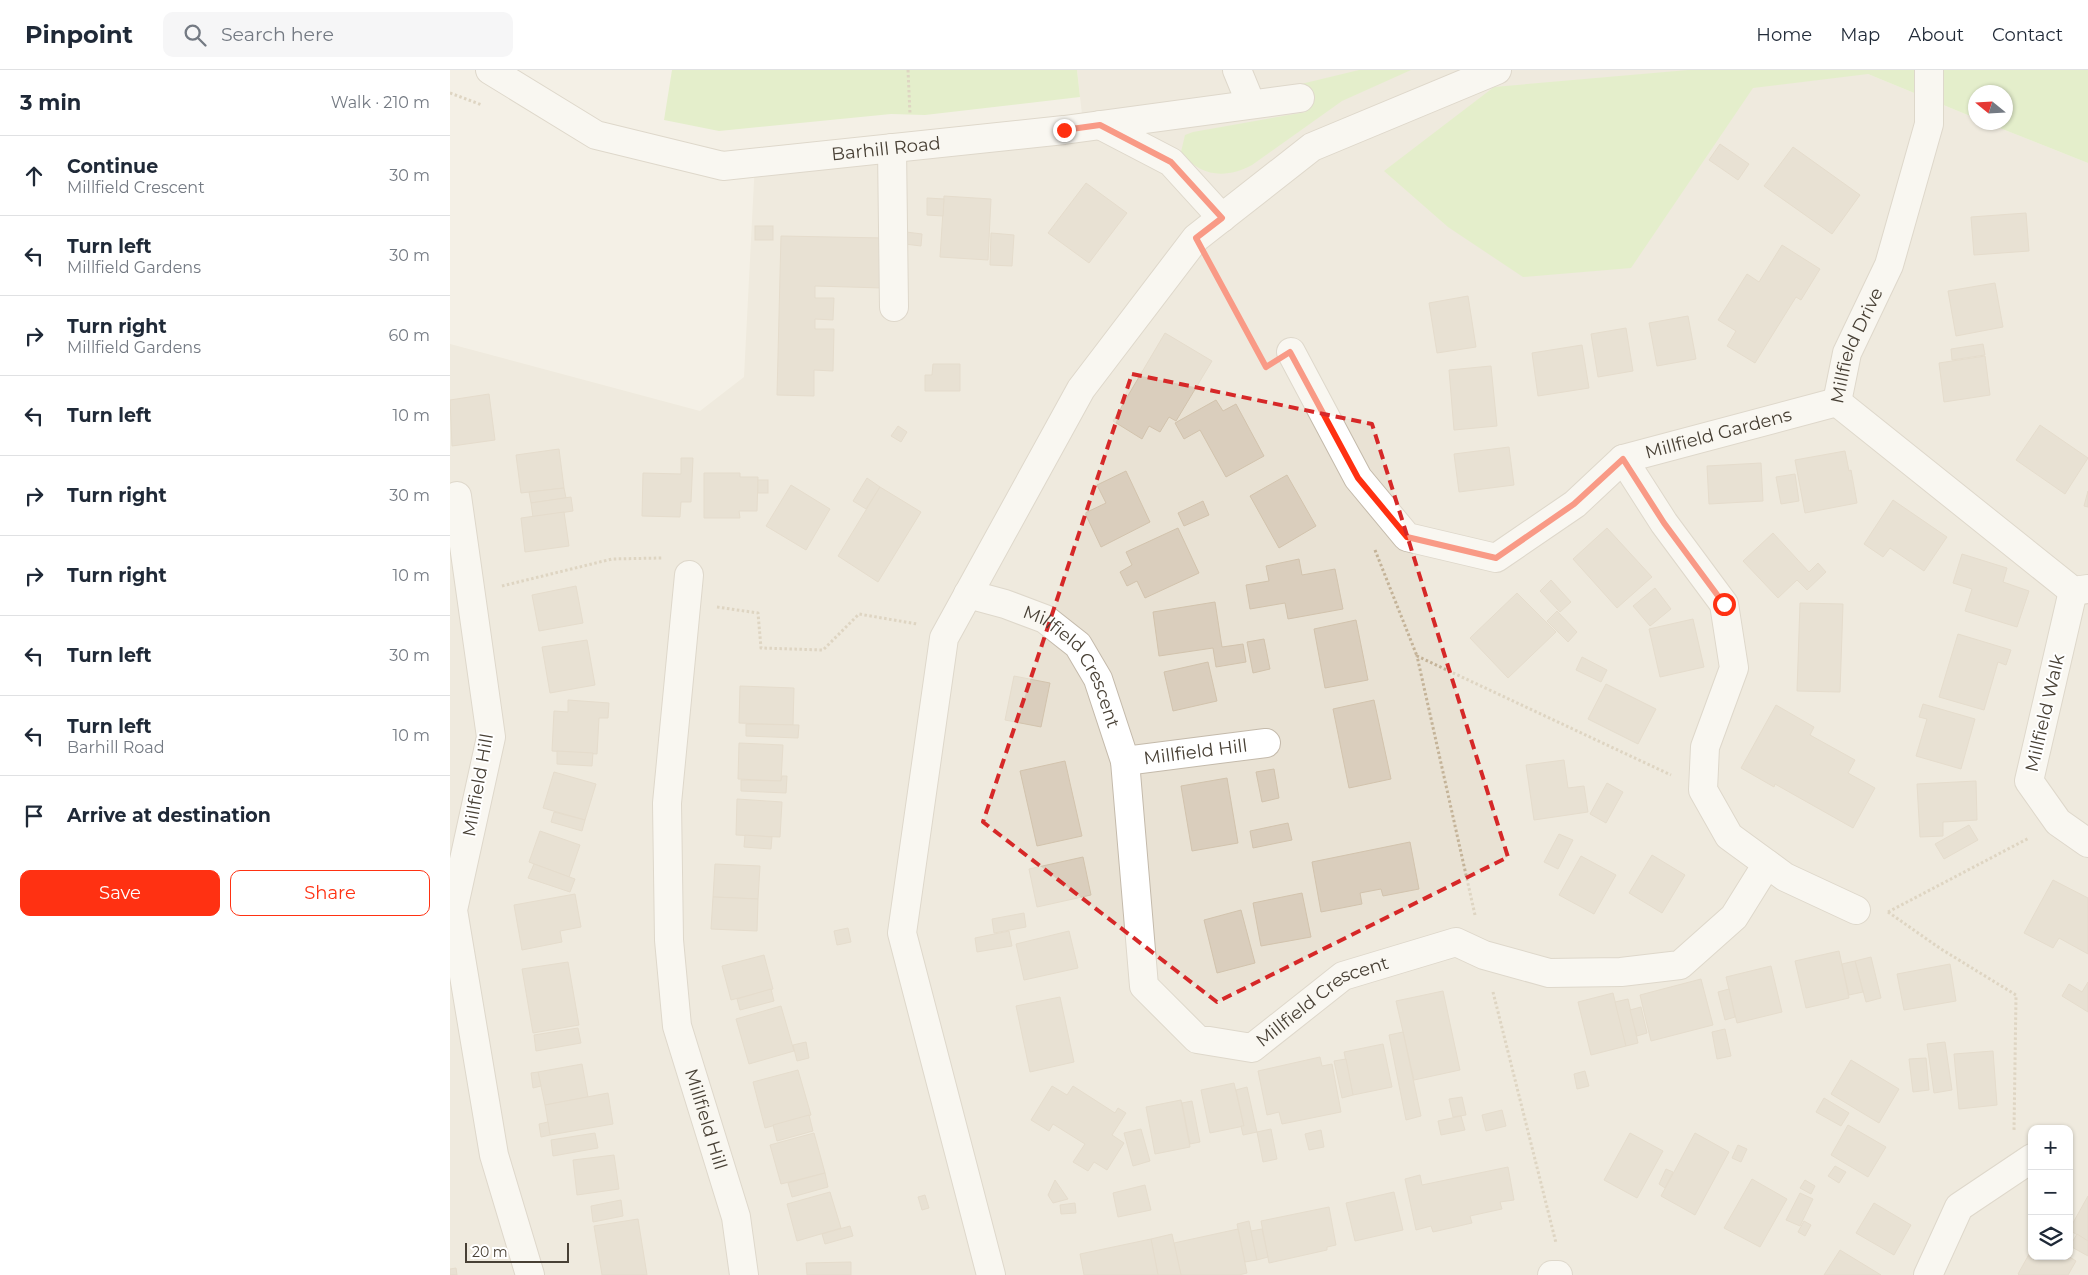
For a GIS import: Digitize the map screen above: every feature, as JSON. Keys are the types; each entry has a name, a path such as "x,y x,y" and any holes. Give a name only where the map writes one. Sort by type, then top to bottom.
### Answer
{"street":[{"name":"Barhill Road","path":"490,70 596,136 723,166 1100,125 1300,98"},
{"path":"1237,70 1251,104"},
{"path":"991,1275 902,933 944,638 1081,388 1196,238 1312,147 1497,70"},
{"name":"Millfield Drive","path":"1930,70 1929,124 1889,265 1848,353 1837,402 2080,590"},
{"path":"1100,125 1171,162 1222,218"},
{"path":"894,307 902,146"},
{"name":"Millfield Gardens","path":"1290,352 1358,478 1407,537 1496,558 1574,504 1623,459 1837,402"},
{"path":"1623,459 1664,523 1724,604 1734,668 1705,747 1703,790 1729,836 1785,878 1868,909"},
{"name":"Millfield Hill","path":"457,496 491,737 453,910 494,1155 530,1275"},
{"name":"Millfield Hill","path":"689,574 667,803 669,940 677,1026 736,1216 744,1275"},
{"name":"Millfield Walk","path":"2080,590 2029,781 2058,822 2088,843"},
{"name":"Millfield Crescent","path":"968,594 1005,604 1045,619 1078,645 1098,679 1125,761 1144,986 1197,1039 1252,1048 1343,976 1456,942 1484,955 1549,972 1621,972 1680,965 1734,917 1767,864"},
{"name":"Millfield Hill","path":"1125,761 1266,743"},
{"path":"1928,1275 1959,1207 2022,1165"},
{"path":"1552,1275 1558,1275"}],"path":[{"path":"902,146 908,70"},
{"path":"1196,238 1266,367 1290,352"},
{"path":"1373,544 1417,656 1484,955 1556,1245"},
{"path":"1417,656 1703,790"},
{"path":"1888,912 2058,822"},
{"path":"1868,909 1888,912 1941,949 2016,995 2022,1165"}],"highlighted area":[{"path":"1132,374 1372,424 1508,857 1217,1002 983,822"}],"shaded area":[{"path":"1077,70 1863,70 1868,74 1968,115 1968,130 2005,130 2088,163 2088,1275 450,1275 450,344 700,411 744,377 755,162 1084,132"}],"green space":[{"path":"672,70 1077,70 1080,97 925,115 891,114 719,131 664,120"},
{"path":"1359,70 1411,70 1342,101 1252,165 1242,169 1223,174 1205,171 1196,167 1181,152 1185,135 1193,132 1306,112 1301,84"},
{"path":"1688,70 2088,70 2088,163 2005,130 2013,130 2013,85 1968,85 1968,115 1868,74 1753,88 1631,268 1523,277 1448,227 1384,171 1494,87"}],"building":[{"path":"1720,144 1749,164 1738,180 1709,160"},
{"path":"1793,147 1860,195 1832,234 1764,186"},
{"path":"1086,183 1127,213 1089,263 1048,233"},
{"path":"944,196 991,199 988,260 940,257"},
{"path":"927,198 944,199 943,216 927,215"},
{"path":"2026,213 2029,251 1974,255 1971,217"},
{"path":"755,226 773,226 773,240 755,240"},
{"path":"906,232 922,234 921,246 905,244"},
{"path":"991,233 1014,235 1012,266 990,265"},
{"path":"781,236 884,238 883,288 815,286 815,298 834,298 833,320 815,319 815,329 834,329 833,371 814,370 814,396 777,395"},
{"path":"1782,245 1820,269 1801,300 1796,297 1755,363 1727,346 1736,331 1718,320 1747,274 1759,282"},
{"path":"1995,283 2003,327 1956,336 1948,291"},
{"path":"1468,296 1476,347 1437,353 1429,303"},
{"path":"1688,316 1696,359 1657,366 1649,323"},
{"path":"1626,328 1633,371 1598,377 1591,334"},
{"path":"1165,333 1212,361 1176,421 1169,417 1160,432 1149,426 1142,439 1113,421"},
{"path":"1983,344 1985,355 1952,360 1951,349"},
{"path":"1582,345 1589,388 1538,396 1532,353"},
{"path":"1985,356 1990,395 1944,402 1939,363"},
{"path":"933,364 960,364 960,391 925,391 925,375 932,375"},
{"path":"1491,366 1497,426 1454,430 1449,370"},
{"path":"489,394 495,440 452,446 450,400"},
{"path":"1216,400 1223,411 1236,404 1264,456 1226,477 1200,430 1184,439 1175,423"},
{"path":"2040,425 2088,458 2065,494 2016,460"},
{"path":"898,426 907,432 901,442 891,436"},
{"path":"1509,447 1514,485 1459,492 1454,454"},
{"path":"559,449 564,488 521,493 516,455"},
{"path":"1845,451 1849,471 1851,470 1857,503 1805,513 1795,460"},
{"path":"681,458 693,458 691,502 681,502 680,517 642,516 643,473 681,474"},
{"path":"1761,463 1763,501 1709,504 1707,466"},
{"path":"1126,471 1150,522 1101,547 1085,513 1106,503 1097,485"},
{"path":"704,473 740,473 740,477 758,477 757,511 739,511 740,518 704,518"},
{"path":"1795,474 1799,501 1781,504 1776,477"},
{"path":"1287,475 1316,526 1279,548 1250,496"},
{"path":"867,478 880,487 866,509 853,501"},
{"path":"758,480 768,480 768,493 758,493"},
{"path":"791,485 830,509 806,550 766,526"},
{"path":"880,487 921,512 878,582 838,556"},
{"path":"564,488 566,498 531,503 529,492"},
{"path":"2088,491 2088,507 2084,506"},
{"path":"571,497 573,511 533,517 531,503"},
{"path":"1893,500 1947,537 1924,571 1890,548 1883,557 1864,544"},
{"path":"1203,501 1209,515 1184,526 1178,513"},
{"path":"564,512 569,546 525,552 521,518"},
{"path":"1178,528 1199,573 1145,598 1137,581 1127,586 1120,572 1132,565 1126,552"},
{"path":"1607,528 1652,577 1617,608 1573,559"},
{"path":"1773,533 1809,572 1818,563 1826,572 1807,590 1797,580 1778,598 1743,561"},
{"path":"1962,554 2007,568 2003,582 2029,591 2017,627 1965,611 1972,589 1953,583"},
{"path":"1299,559 1302,575 1335,569 1343,609 1288,619 1285,603 1250,609 1246,585 1269,581 1266,566"},
{"path":"1551,580 1571,602 1560,612 1540,591"},
{"path":"576,586 583,623 539,631 532,595"},
{"path":"1655,588 1671,609 1650,626 1633,606"},
{"path":"1517,593 1556,632 1508,678 1470,638"},
{"path":"1215,602 1222,647 1243,644 1246,662 1216,667 1213,648 1159,656 1153,612"},
{"path":"1800,603 1843,604 1840,692 1797,691"},
{"path":"1557,611 1577,632 1568,642 1547,621"},
{"path":"1693,619 1704,667 1660,677 1649,629"},
{"path":"1356,620 1368,680 1325,688 1314,629"},
{"path":"1958,634 2011,650 2006,665 1998,662 1984,710 1939,697"},
{"path":"1264,639 1270,669 1253,673 1247,642"},
{"path":"587,640 595,685 550,693 542,647"},
{"path":"1582,657 1607,670 1601,682 1576,670"},
{"path":"1208,662 1217,701 1173,711 1164,672"},
{"path":"1014,676 1050,683 1041,727 1005,720"},
{"path":"1606,684 1656,709 1638,744 1588,719"},
{"path":"740,686 794,688 793,725 739,723"},
{"path":"568,700 609,703 608,718 599,718 597,754 552,751 554,711 568,712"},
{"path":"1374,700 1391,779 1349,788 1333,709"},
{"path":"1923,704 1975,719 1961,769 1916,756 1927,719 1919,717"},
{"path":"1776,705 1814,727 1810,735 1855,760 1848,773 1875,788 1853,828 1775,784 1774,787 1741,768"},
{"path":"746,724 799,725 798,738 746,736"},
{"path":"739,743 783,745 781,781 738,779"},
{"path":"557,751 593,753 592,766 557,764"},
{"path":"1564,760 1568,788 1584,786 1588,812 1534,820 1526,765"},
{"path":"1065,761 1082,836 1037,846 1020,771"},
{"path":"1274,769 1279,798 1262,802 1256,772"},
{"path":"554,772 596,784 585,820 543,808"},
{"path":"782,776 787,776 786,793 741,791 741,780 781,781"},
{"path":"1227,778 1238,843 1192,851 1181,786"},
{"path":"1976,781 1977,820 1943,822 1943,836 1920,837 1917,784"},
{"path":"1607,783 1623,792 1606,823 1590,814"},
{"path":"737,799 782,802 780,837 736,835"},
{"path":"554,812 585,820 582,831 551,822"},
{"path":"1288,823 1292,840 1253,848 1250,831"},
{"path":"1969,825 1978,840 1944,859 1935,844"},
{"path":"540,831 580,845 569,877 529,862"},
{"path":"1559,834 1573,840 1558,869 1544,862"},
{"path":"745,835 772,837 771,849 744,847"},
{"path":"1410,842 1419,889 1383,896 1381,889 1360,893 1362,904 1321,912 1312,862"},
{"path":"1652,855 1685,875 1662,913 1629,893"},
{"path":"1581,856 1616,875 1594,914 1559,895"},
{"path":"1083,857 1091,895 1037,907 1029,869"},
{"path":"534,864 575,879 570,892 528,878"},
{"path":"715,864 760,866 758,899 713,897"},
{"path":"2053,880 2088,898 2088,954 2059,938 2053,948 2024,933"},
{"path":"1302,893 1311,937 1261,946 1253,903"},
{"path":"575,894 581,927 560,931 562,942 522,950 514,905"},
{"path":"713,897 758,899 757,931 711,929"},
{"path":"1241,910 1255,963 1217,973 1204,920"},
{"path":"1024,913 1026,927 994,933 992,919"},
{"path":"848,928 851,942 837,945 834,931"},
{"path":"1009,931 1012,946 977,952 975,938"},
{"path":"1069,931 1078,968 1024,980 1016,944"},
{"path":"1839,951 1849,998 1806,1008 1795,961"},
{"path":"764,955 773,989 731,1000 722,966"},
{"path":"1871,957 1881,998 1866,1002 1855,961"},
{"path":"1855,961 1863,992 1849,995 1842,964"},
{"path":"568,962 579,1025 533,1033 522,969"},
{"path":"1950,964 1956,1001 1904,1010 1897,974"},
{"path":"1771,966 1782,1012 1737,1023 1726,977"},
{"path":"1701,979 1713,1025 1651,1041 1640,995"},
{"path":"2088,982 2088,1012 2062,996 2069,984 2082,992"},
{"path":"771,989 774,1001 740,1010 737,999"},
{"path":"1729,989 1735,1017 1725,1020 1718,992"},
{"path":"1443,991 1460,1070 1414,1080 1396,1001"},
{"path":"1613,993 1626,1046 1591,1055 1578,1002"},
{"path":"1060,997 1074,1062 1030,1072 1016,1006"},
{"path":"1628,999 1638,1043 1626,1046 1615,1002"},
{"path":"781,1006 794,1051 749,1064 736,1019"},
{"path":"1641,1007 1647,1033 1637,1036 1630,1010"},
{"path":"578,1028 581,1043 536,1051 534,1035"},
{"path":"1725,1029 1731,1056 1717,1059 1712,1032"},
{"path":"1403,1032 1421,1116 1406,1120 1389,1035"},
{"path":"806,1042 809,1058 797,1061 793,1045"},
{"path":"1945,1042 1952,1090 1934,1093 1927,1044"},
{"path":"1383,1044 1392,1087 1353,1095 1344,1052"},
{"path":"1993,1051 1997,1105 1959,1109 1954,1054"},
{"path":"1320,1057 1322,1066 1332,1064 1341,1112 1282,1124 1279,1112 1267,1115 1258,1071"},
{"path":"1926,1058 1929,1090 1913,1092 1909,1059"},
{"path":"1346,1059 1353,1095 1342,1098 1334,1061"},
{"path":"1851,1060 1899,1089 1879,1123 1831,1094"},
{"path":"582,1064 588,1097 545,1105 538,1072"},
{"path":"798,1070 811,1115 765,1128 753,1082"},
{"path":"1585,1071 1589,1086 1577,1089 1574,1074"},
{"path":"538,1072 541,1086 533,1088 531,1073"},
{"path":"1234,1083 1244,1126 1210,1133 1201,1090"},
{"path":"1052,1086 1067,1095 1073,1086 1115,1113 1118,1108 1126,1113 1112,1135 1124,1143 1107,1170 1094,1162 1088,1171 1073,1162 1085,1144 1053,1124 1049,1131 1031,1120"},
{"path":"1247,1087 1257,1132 1243,1135 1241,1126 1244,1126 1236,1090"},
{"path":"608,1093 613,1124 550,1135 545,1105"},
{"path":"1462,1097 1466,1115 1453,1117 1449,1099"},
{"path":"1824,1098 1849,1113 1841,1126 1816,1112"},
{"path":"1181,1100 1190,1147 1155,1154 1146,1107"},
{"path":"1192,1101 1200,1142 1190,1144 1182,1103"},
{"path":"1502,1110 1506,1126 1486,1131 1482,1115"},
{"path":"809,1115 813,1131 777,1141 773,1125"},
{"path":"1461,1116 1465,1130 1441,1135 1438,1121"},
{"path":"548,1122 550,1135 541,1137 539,1124"},
{"path":"1848,1125 1886,1147 1868,1177 1831,1155"},
{"path":"1141,1129 1150,1161 1133,1166 1124,1133"},
{"path":"1271,1129 1277,1159 1263,1162 1257,1132"},
{"path":"1321,1130 1324,1147 1309,1150 1305,1134"},
{"path":"595,1133 598,1148 553,1156 551,1140"},
{"path":"814,1133 825,1173 781,1184 770,1145"},
{"path":"1630,1133 1663,1151 1637,1198 1604,1180"},
{"path":"1695,1133 1729,1152 1695,1215 1661,1196"},
{"path":"1738,1145 1747,1149 1741,1162 1732,1158"},
{"path":"614,1155 619,1189 577,1195 573,1160"},
{"path":"1835,1166 1846,1172 1839,1183 1828,1176"},
{"path":"1508,1167 1514,1200 1500,1202 1502,1209 1470,1216 1472,1223 1433,1232 1431,1226 1416,1230 1405,1179 1420,1175 1422,1185"},
{"path":"1666,1169 1673,1172 1665,1188 1659,1184"},
{"path":"825,1173 828,1187 792,1197 788,1183"},
{"path":"1752,1179 1787,1199 1760,1247 1724,1228"},
{"path":"1055,1180 1068,1199 1053,1203 1048,1195"},
{"path":"1805,1180 1815,1186 1811,1194 1800,1188"},
{"path":"1145,1185 1151,1210 1118,1217 1113,1193"},
{"path":"830,1192 841,1228 797,1241 787,1204"},
{"path":"1394,1192 1403,1230 1355,1241 1346,1203"},
{"path":"1800,1193 1813,1199 1800,1226 1786,1220"},
{"path":"925,1195 929,1208 922,1210 918,1197"},
{"path":"2088,1196 2088,1241 2073,1232 2073,1223"},
{"path":"621,1200 623,1216 593,1222 591,1206"},
{"path":"1075,1203 1076,1213 1061,1214 1060,1205"},
{"path":"1874,1203 1911,1225 1894,1255 1856,1233"},
{"path":"1329,1207 1336,1245 1327,1247 1327,1250 1269,1263 1261,1221"},
{"path":"638,1219 647,1275 602,1275 594,1226"},
{"path":"1249,1221 1257,1260 1245,1262 1237,1224"},
{"path":"1804,1221 1811,1225 1805,1236 1798,1232"},
{"path":"850,1226 853,1236 825,1244 822,1234"},
{"path":"1238,1229 1247,1273 1239,1275 1181,1275 1174,1243"},
{"path":"1262,1229 1268,1257 1257,1260 1251,1231"},
{"path":"1172,1234 1181,1275 1158,1275 1151,1239"},
{"path":"2077,1234 2088,1241 2088,1256 2073,1248 2073,1241"},
{"path":"1151,1239 1158,1275 1084,1275 1080,1254"},
{"path":"1840,1250 1881,1275 1824,1275"},
{"path":"2028,1256 2028,1260 2073,1259 2076,1261 2068,1275 2018,1274"},
{"path":"851,1262 851,1275 807,1275 806,1263"},
{"path":"456,1268 457,1275 450,1275 450,1269"}],"route":[{"path":"1064,130 1100,125 1171,162 1222,218 1196,238 1266,367 1290,352 1358,478 1407,537 1496,558 1574,504 1623,459 1664,523 1724,604"}]}
